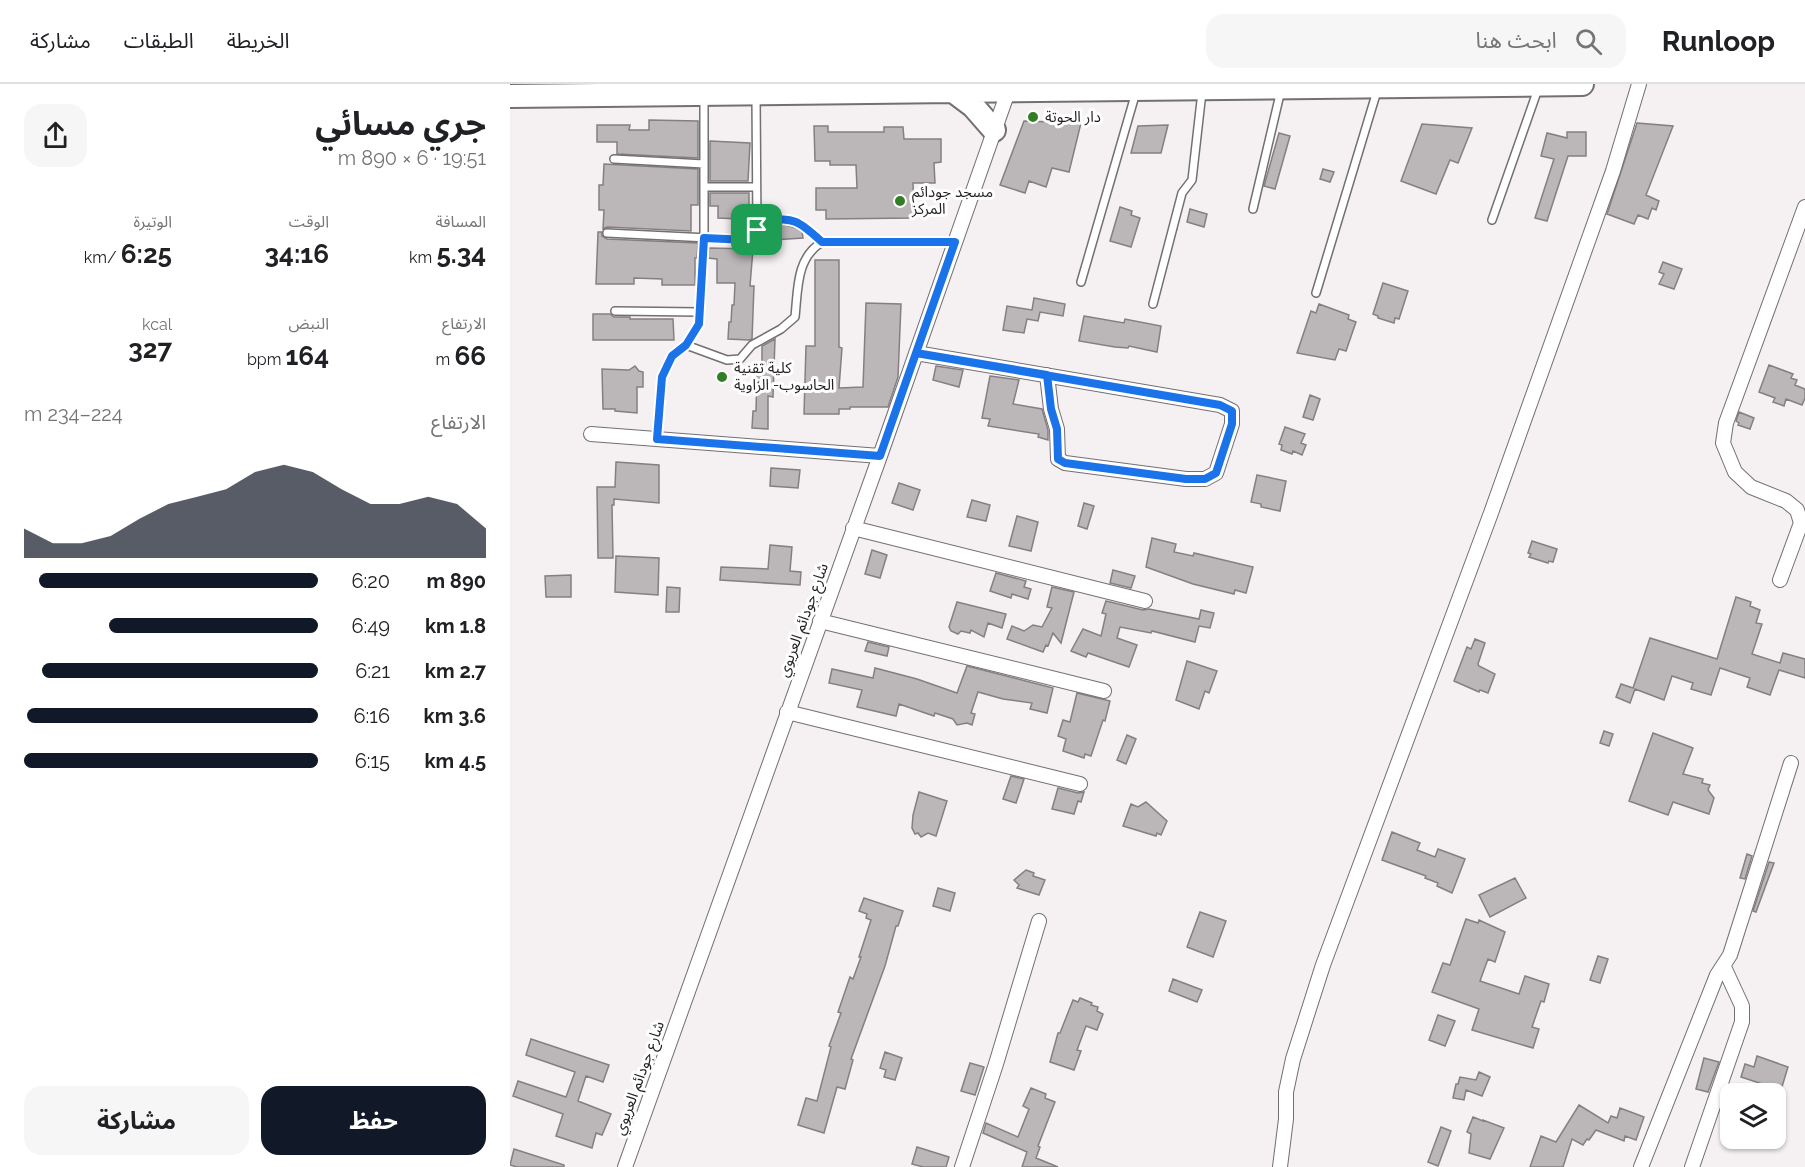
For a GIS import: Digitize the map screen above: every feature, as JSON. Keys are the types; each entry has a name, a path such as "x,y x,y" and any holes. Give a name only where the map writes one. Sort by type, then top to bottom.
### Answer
{"highway":[{"path":"510,96 953,91 1009,87 1137,89 1582,84"},
{"path":"953,91 973,106 994,130"}],"street":[{"path":"1280,1167 1286,1119 1286,1092 1293,1059 1323,965 1491,513 1613,171 1639,84"},
{"name":"شارع جودائم العريوي","path":"625,1167 880,456 1009,87"},
{"path":"1780,580 1801,523 1797,510 1786,501 1752,487 1735,472 1723,443 1726,423 1800,244 1805,207"},
{"path":"916,353 1047,375 1220,405 1232,411 1232,424 1216,473 1205,479 1186,479 1065,463 1058,459 1057,429 1051,409 1047,375"},
{"path":"591,434 880,456"},
{"path":"853,528 1145,602"},
{"path":"820,621 1104,691"},
{"path":"787,712 1080,784"},
{"path":"1641,1167 1717,975 1730,956 1791,763"},
{"path":"962,1167 1039,921"},
{"path":"1692,1167 1742,1022 1742,1006 1724,967"}],"lane":[{"path":"1492,220 1540,84"},
{"path":"1316,293 1378,87"},
{"path":"1154,304 1182,193 1192,180 1202,88"},
{"path":"1253,209 1281,88"},
{"path":"1080,282 1137,89"},
{"path":"607,233 748,240 754,238 757,230 756,93"},
{"path":"657,439 662,377 672,356 686,345 699,324 704,238 704,94"},
{"path":"614,159 704,164"},
{"path":"704,188 756,188"},
{"path":"756,220 789,219 797,221 822,242"},
{"path":"686,345 727,360 740,359 752,345 781,329 795,317 801,267 811,249 822,242 955,242"},
{"path":"615,311 700,312"}],"building":[{"path":"649,120 698,121 698,158 617,154 617,142 597,142 597,125 630,125 629,130 649,130"},
{"path":"1024,121 1081,123 1069,172 1052,168 1046,187 1029,181 1025,193 1000,185"},
{"path":"1637,123 1673,126 1646,195 1659,201 1656,210 1652,208 1648,219 1638,215 1634,224 1607,214"},
{"path":"1422,124 1472,128 1458,163 1450,160 1436,194 1401,181"},
{"path":"1168,125 1161,153 1131,153 1138,126"},
{"path":"814,126 828,126 828,132 884,132 884,127 903,127 904,139 941,139 941,162 934,163 935,183 913,183 914,218 826,219 826,210 816,210 816,188 857,188 856,165 830,165 830,161 815,161"},
{"path":"1567,132 1586,132 1586,156 1568,156 1547,221 1535,218 1554,159 1541,156 1547,133 1567,138"},
{"path":"1279,133 1290,136 1275,189 1264,186"},
{"path":"710,141 750,143 748,181 710,181"},
{"path":"604,164 698,169 698,205 691,205 691,231 607,227 603,229 604,210 599,210 599,185 603,185"},
{"path":"1323,169 1334,172 1330,182 1320,179"},
{"path":"710,193 749,193 749,211 739,211 739,219 718,218 718,206 710,206"},
{"path":"1120,207 1132,211 1131,215 1140,218 1131,247 1110,241"},
{"path":"1190,209 1207,214 1204,227 1187,222"},
{"path":"772,225 796,228 802,232 803,238 773,240"},
{"path":"598,232 602,232 602,236 607,239 698,243 697,258 695,258 695,285 662,285 662,279 634,278 634,284 596,284"},
{"path":"709,248 753,249 750,286 754,286 752,339 728,339 735,283 717,283 717,259 708,258"},
{"path":"815,260 839,260 839,347 842,348 839,388 863,387 866,303 901,304 898,377 888,407 850,407 850,409 839,409 839,414 804,414 806,346 815,346"},
{"path":"1663,262 1682,269 1674,289 1659,284 1664,274 1659,272"},
{"path":"1383,283 1408,291 1399,319 1395,318 1394,323 1373,314"},
{"path":"1034,298 1065,304 1063,316 1040,312 1038,321 1027,319 1024,333 1003,330 1007,306 1032,310"},
{"path":"1319,304 1349,315 1348,319 1356,322 1346,351 1339,349 1335,360 1297,353 1311,311 1316,313"},
{"path":"593,314 610,314 614,317 630,317 630,319 673,319 674,340 593,340"},
{"path":"1084,316 1124,323 1125,319 1161,326 1157,352 1129,346 1128,348 1115,347 1079,341"},
{"path":"775,339 773,397 768,396 768,429 752,428 753,411 756,411 757,366 762,366 762,346"},
{"path":"1769,365 1793,374 1791,378 1797,380 1795,385 1805,389 1802,405 1786,399 1784,406 1773,402 1775,398 1759,392"},
{"path":"635,366 643,372 643,387 637,387 637,413 603,409 602,369 629,370"},
{"path":"936,366 963,370 959,387 933,380"},
{"path":"990,376 1019,380 1013,404 1042,409 1048,430 1048,440 1038,437 1039,434 988,426 990,419 982,418"},
{"path":"1310,395 1320,399 1313,420 1303,417"},
{"path":"1739,412 1754,418 1750,429 1738,425 1736,421"},
{"path":"1285,427 1305,434 1301,443 1306,445 1302,455 1293,451 1292,454 1281,450 1282,445 1279,444"},
{"path":"616,462 659,465 659,503 614,499 614,505 612,505 613,558 598,558 597,487 615,487"},
{"path":"771,468 800,470 798,488 770,486"},
{"path":"1257,475 1286,481 1280,511 1261,507 1261,504 1251,502"},
{"path":"899,483 920,490 913,510 892,503"},
{"path":"972,500 990,505 986,521 967,517"},
{"path":"1084,503 1094,506 1087,529 1078,526"},
{"path":"1017,516 1038,522 1031,551 1009,546"},
{"path":"1152,538 1176,544 1174,552 1193,556 1194,553 1253,567 1246,593 1235,590 1234,594 1193,584 1146,567"},
{"path":"1532,541 1557,549 1553,562 1548,563 1529,557"},
{"path":"770,545 792,547 790,571 801,572 800,585 720,580 721,567 768,569"},
{"path":"872,550 887,555 880,578 865,574"},
{"path":"616,556 659,558 658,595 615,592"},
{"path":"1113,570 1135,576 1131,588 1110,583"},
{"path":"996,573 1026,581 1024,587 1031,589 1028,599 1012,594 1011,598 990,591"},
{"path":"571,575 571,597 546,597 545,576"},
{"path":"667,587 680,588 679,612 666,612"},
{"path":"1052,587 1074,592 1061,643 1053,633 1043,652 1007,639 1012,626 1024,631 1033,625 1042,627 1052,608 1047,607"},
{"path":"1736,597 1751,602 1750,606 1760,610 1756,623 1762,624 1752,654 1780,663 1783,653 1805,659 1805,678 1779,670 1770,695 1747,687 1750,678 1720,668 1711,695 1691,689 1693,683 1672,676 1664,700 1635,689 1630,703 1616,697 1621,684 1633,688 1650,638 1717,659"},
{"path":"1106,601 1143,610 1149,609 1199,619 1201,610 1214,613 1210,628 1199,626 1195,642 1152,631 1151,633 1120,627 1117,638 1137,645 1129,667 1088,653 1086,657 1071,651 1083,629 1101,636 1106,614 1102,613"},
{"path":"957,602 1006,614 1002,628 988,623 984,637 971,630 970,633 961,631 958,634 951,631 949,627"},
{"path":"1475,639 1485,643 1479,666 1495,674 1488,693 1480,690 1479,692 1454,681 1467,647 1471,649"},
{"path":"868,642 889,647 887,656 865,651"},
{"path":"1187,661 1217,671 1209,693 1205,691 1199,709 1176,700"},
{"path":"967,666 1053,688 1047,713 1030,709 1032,703 1003,699 978,692 971,713 975,714 972,725 967,723 957,725 953,719 935,713 934,716 899,704 896,716 857,707 862,690 829,683 832,669 873,678 875,668 957,693"},
{"path":"1077,693 1110,701 1105,721 1103,720 1091,756 1085,754 1084,758 1063,751 1066,739 1058,736 1063,720 1070,722"},
{"path":"1604,731 1613,734 1609,746 1600,743"},
{"path":"1653,733 1693,748 1683,774 1703,779 1702,783 1710,785 1708,790 1714,798 1709,814 1673,802 1668,815 1629,801"},
{"path":"1127,735 1136,739 1126,764 1117,760"},
{"path":"1011,776 1024,779 1016,803 1003,799"},
{"path":"1058,788 1078,793 1084,792 1074,814 1052,809"},
{"path":"919,792 947,801 936,836 928,833 921,837 918,833 915,834 912,828"},
{"path":"1146,802 1167,821 1161,835 1157,833 1156,836 1123,826 1131,804 1138,807"},
{"path":"1392,832 1420,843 1417,850 1435,857 1438,849 1465,859 1452,893 1437,886 1438,883 1425,878 1426,876 1382,860"},
{"path":"1747,854 1752,856 1745,879 1740,878"},
{"path":"1769,862 1774,863 1756,912 1753,911"},
{"path":"1026,870 1034,873 1033,876 1045,880 1039,895 1017,888 1019,885 1014,880"},
{"path":"1515,878 1526,898 1490,917 1479,895"},
{"path":"938,888 955,893 950,911 933,906"},
{"path":"864,898 903,911 851,1059 853,1060 845,1089 837,1087 824,1133 798,1125 806,1098 817,1101 831,1047 829,1046 841,1013 838,1012 850,977 853,979 861,957 859,957 871,920 866,918 867,914 859,911"},
{"path":"1200,912 1226,921 1213,957 1187,947"},
{"path":"1466,919 1478,923 1479,920 1505,932 1495,962 1488,959 1480,981 1519,994 1525,976 1549,984 1544,1002 1541,1001 1532,1027 1539,1029 1533,1048 1472,1030 1479,1009 1432,992 1443,963 1450,965"},
{"path":"1598,956 1608,959 1600,983 1590,980"},
{"path":"1173,979 1202,990 1197,1002 1169,991"},
{"path":"1080,998 1098,1007 1097,1011 1103,1014 1097,1030 1086,1026 1077,1050 1081,1051 1074,1070 1050,1062 1058,1033 1060,1033 1073,1000 1078,1002"},
{"path":"1438,1015 1455,1021 1445,1046 1429,1040"},
{"path":"531,1039 609,1065 603,1082 586,1076 578,1101 611,1114 602,1135 596,1133 592,1148 556,1136 563,1114 513,1096 518,1081 566,1097 575,1072 526,1055"},
{"path":"885,1052 902,1058 895,1080 884,1077 886,1070 880,1068"},
{"path":"1757,1056 1788,1067 1783,1083 1759,1083 1741,1077 1745,1064 1754,1067"},
{"path":"1704,1058 1719,1062 1708,1092 1696,1089"},
{"path":"970,1063 984,1067 975,1095 961,1091"},
{"path":"1479,1072 1490,1077 1482,1096 1466,1090 1464,1100 1453,1098 1460,1077 1476,1080"},
{"path":"1031,1088 1046,1094 1045,1098 1055,1102 1038,1146 1040,1147 1036,1158 1058,1167 1022,1167 1027,1152 983,1133 986,1123 1018,1137 1029,1109 1023,1106"},
{"path":"1579,1105 1608,1123 1611,1116 1617,1118 1620,1108 1644,1117 1636,1140 1625,1136 1624,1141 1596,1130 1583,1145 1572,1139 1563,1167 1530,1167 1541,1136 1556,1142"},
{"path":"1473,1117 1504,1128 1490,1159 1469,1153 1471,1134 1467,1132"},
{"path":"1441,1127 1451,1131 1438,1166 1428,1162"},
{"path":"917,1147 949,1157 946,1167 923,1167 912,1164"},
{"path":"514,1149 564,1165 564,1167 510,1165"}],"place":[{"name":"دار الحوتة","path":"1033,117"},
{"name":"مسجد جودائم المركز","path":"900,201"},
{"name":"كلية تقنية الحاسوب- الزاوية","path":"722,377"}],"route":[{"path":"757,230 754,238 748,240 704,238 699,324 686,345 672,356 662,377 657,439 880,456 916,353 966,361 1220,405 1232,411 1232,424 1216,473 1205,479 1186,479 1065,463 1058,459 1057,429 1051,409 1047,375 916,353 955,242 822,242 806,227 789,219 756,220 757,230"}]}
